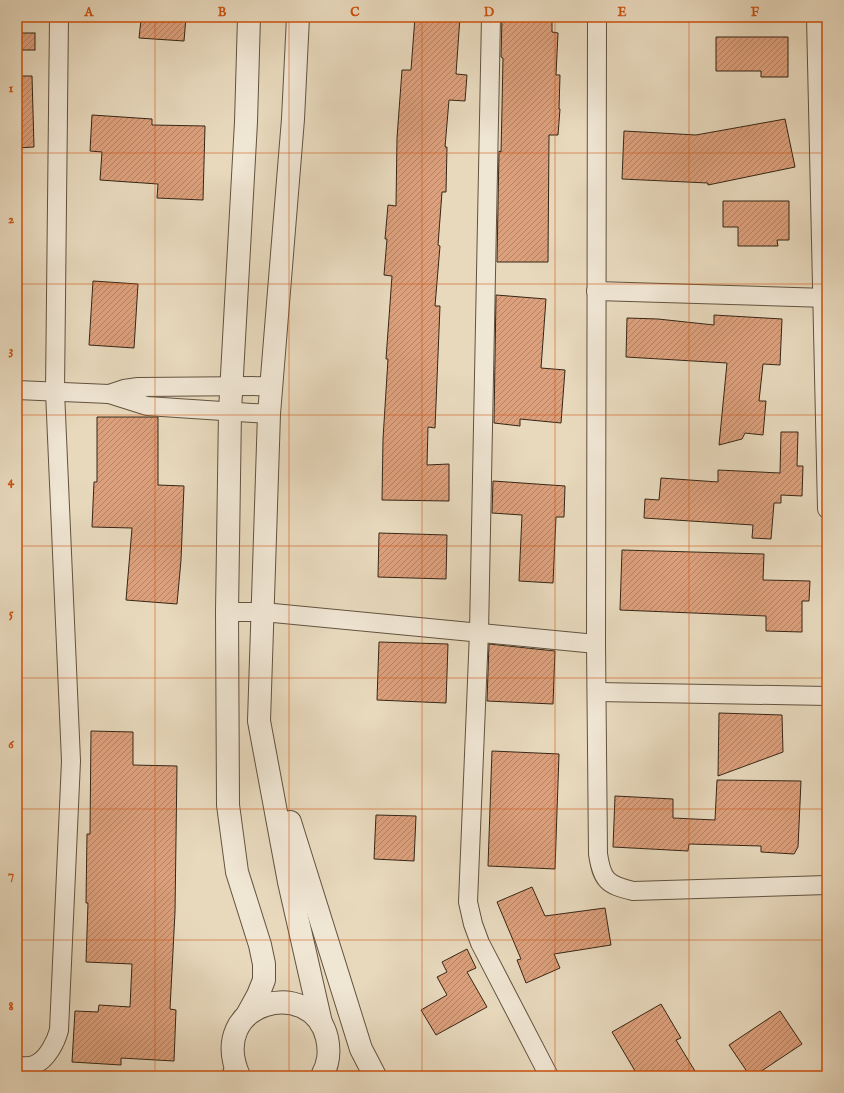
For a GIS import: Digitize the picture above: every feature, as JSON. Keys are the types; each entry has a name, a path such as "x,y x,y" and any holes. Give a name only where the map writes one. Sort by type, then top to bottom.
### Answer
{"street":[{"path":"17,1066 36,1065 57,1040 59,1030 71,761 55,391 59,17"},
{"path":"233,1071 232,1044 237,1028 247,1015 264,980 264,964 260,945 237,872 228,805 227,612 230,411 249,17"},
{"path":"298,17 293,120 269,414 259,721 289,882 321,1023"},
{"path":"491,17 478,632 468,902 473,924 480,943 549,1076"},
{"path":"597,17 596,692 598,854 601,872 614,886 633,891 827,885"},
{"path":"816,17 825,298 827,509"},
{"path":"596,291 825,298"},
{"path":"109,394 124,389 138,388 272,386"},
{"path":"17,390 109,394 147,406 269,414"},
{"path":"227,612 263,612 596,644"},
{"path":"596,692 827,696"},
{"path":"259,721 361,1049 374,1076"},
{"path":"247,1015 262,1006 278,1002 294,1004 309,1011 321,1023 325,1030 335,1076"},
{"path":"322,1076 330,1054"}],"building":[{"path":"154,17 186,17 184,41 139,38 141,20 154,20"},
{"path":"415,17 460,17 456,74 467,75 465,101 449,100 445,147 447,147 446,192 442,192 438,245 440,246 435,306 440,306 435,428 428,427 427,465 449,464 449,501 382,500 383,439 388,359 386,359 392,276 384,275 387,239 385,239 388,205 396,206 397,138 402,70 411,70"},
{"path":"502,17 552,17 552,32 558,33 556,75 560,75 560,109 558,135 549,135 548,262 497,262 499,151 501,152 502,109"},
{"path":"17,33 35,33 35,50 17,50"},
{"path":"716,37 788,37 788,77 761,77 761,71 716,71"},
{"path":"17,76 32,76 34,147 17,148"},
{"path":"92,115 152,119 152,125 205,126 203,200 157,198 158,184 100,180 102,152 90,151"},
{"path":"785,119 795,167 708,185 708,183 622,179 624,131 696,135"},
{"path":"723,201 789,201 789,240 777,240 778,246 738,246 738,227 723,227"},
{"path":"93,281 138,284 134,348 89,345"},
{"path":"496,295 546,299 541,368 565,370 561,423 520,419 520,426 494,423"},
{"path":"714,315 782,319 780,365 763,364 759,401 766,401 763,435 745,433 742,439 719,445 727,363 626,357 627,318 658,319 714,325"},
{"path":"97,417 158,417 158,485 184,486 181,560 177,604 126,600 132,528 92,527 94,482 97,482"},
{"path":"781,432 798,432 797,466 803,466 802,496 781,495 781,503 774,503 771,539 752,538 753,525 644,518 645,499 659,500 661,478 718,482 718,470 780,473"},
{"path":"493,481 565,486 564,517 556,517 553,583 519,581 522,515 492,513"},
{"path":"379,533 447,535 446,579 378,577"},
{"path":"622,550 764,554 763,580 810,581 809,601 802,601 802,632 766,631 766,616 620,610"},
{"path":"379,642 448,644 446,703 377,700"},
{"path":"489,644 555,651 553,704 487,701"},
{"path":"719,713 782,715 783,752 718,776"},
{"path":"91,731 133,732 133,765 177,766 175,912 170,1009 176,1010 174,1061 121,1058 121,1065 72,1062 75,1011 98,1012 99,1005 130,1007 132,964 86,962 88,903 86,903 87,834 90,834"},
{"path":"492,751 559,754 555,869 488,866"},
{"path":"717,780 801,781 798,847 794,854 761,852 761,846 689,844 688,851 613,847 615,796 673,799 673,818 715,820"},
{"path":"376,815 416,816 414,861 374,859"},
{"path":"532,887 545,916 605,908 611,945 554,954 560,968 526,983 517,960 521,959 497,902"},
{"path":"467,949 476,968 467,972 487,1007 436,1035 421,1010 447,995 437,977 447,972 442,962"},
{"path":"661,1004 681,1038 676,1040 698,1076 638,1076 612,1032"},
{"path":"780,1011 802,1044 754,1076 750,1076 729,1045"}]}
